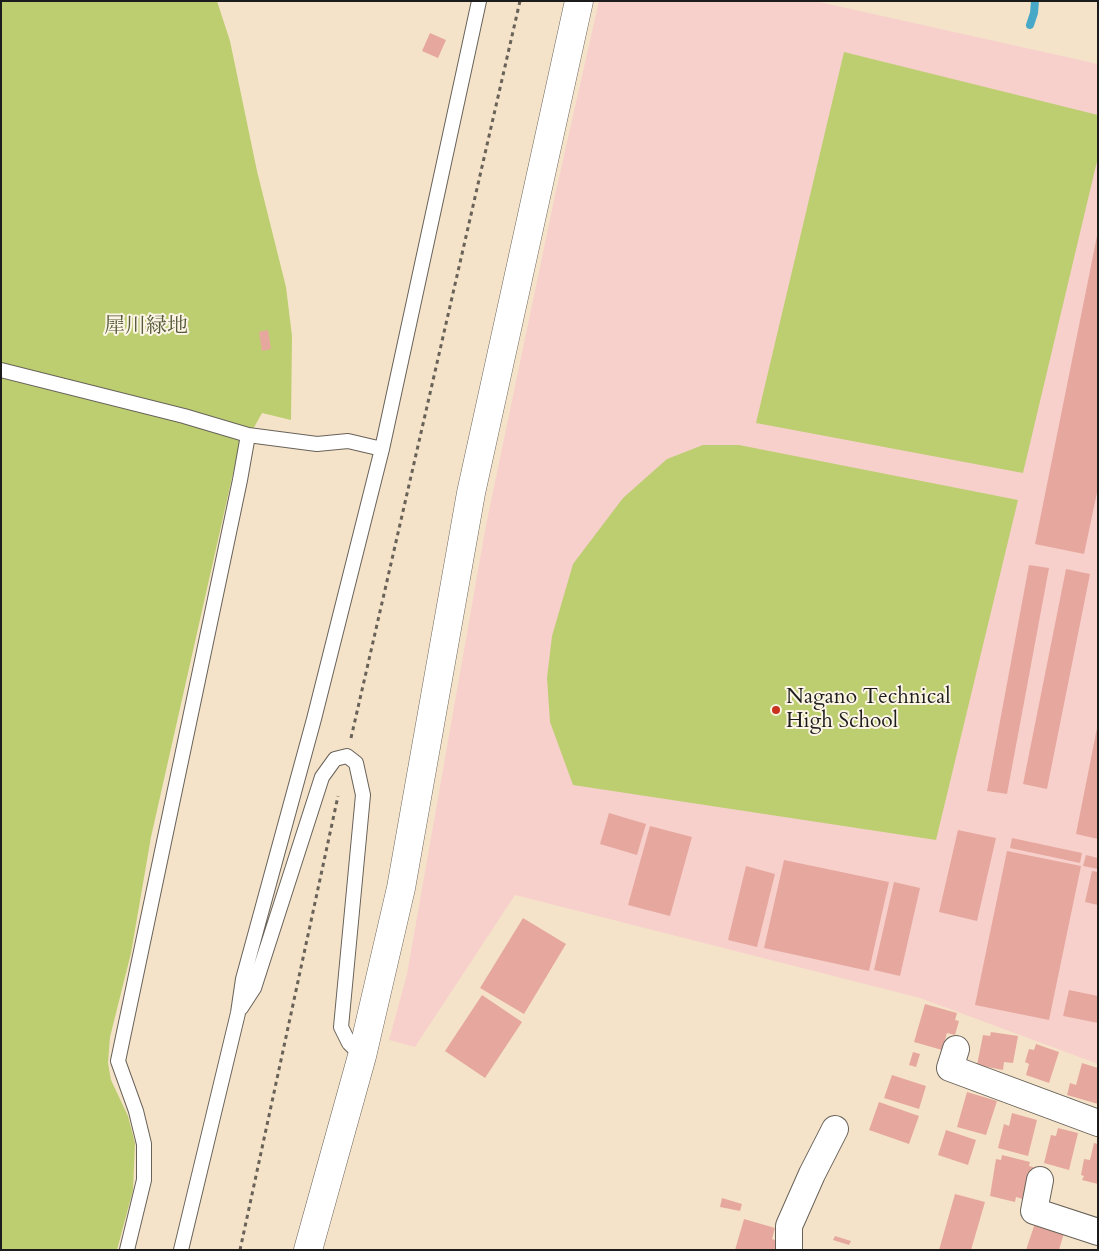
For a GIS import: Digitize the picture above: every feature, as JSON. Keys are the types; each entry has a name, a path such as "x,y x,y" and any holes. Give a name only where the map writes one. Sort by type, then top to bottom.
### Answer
{"street":[{"path":"308,1250 362,1056 401,888 473,484 578,1"},
{"path":"949,1068 1098,1124"},
{"path":"789,1250 789,1226 835,1129"},
{"path":"1040,1180 1034,1211 1098,1232"}],"lane":[{"path":"181,1250 238,1012 243,979 314,719 382,449 479,1"},
{"path":"1,370 184,416 248,435 317,444 348,441 382,449"},
{"path":"128,1250 144,1180 144,1144 136,1111 118,1062 248,435"},
{"path":"238,1012 254,988 322,777 335,759 347,756 356,763 363,795 341,1027 349,1043 362,1056"}],"path":[{"path":"347,756 520,1"},
{"path":"240,1250 338,795"}],"shaded area":[{"name":"Nagano Technical High School","path":"599,1 815,1 1098,64 1098,1064 920,998 515,895 415,1047 389,1040 407,974 486,525 555,195"}],"green space":[{"name":"犀川緑地","path":"1,1 217,1 230,41 257,171 286,287 292,336 291,420 262,413 236,460 151,837 131,953 110,1037 108,1063 111,1080 128,1116 135,1143 133,1190 117,1250 1,1250"},
{"path":"844,52 1098,115 1098,157 1023,473 756,423"},
{"path":"703,445 739,445 1018,500 936,840 573,785 550,722 547,678 552,636 573,564 623,498 667,459"}],"building":[{"path":"430,33 446,40 438,58 422,51"},
{"path":"1097,236 1098,488 1084,554 1035,544"},
{"path":"268,330 271,349 262,351 259,332"},
{"path":"1029,565 1049,568 1007,794 987,791"},
{"path":"1066,569 1090,574 1047,789 1023,784"},
{"path":"1098,728 1098,839 1076,834"},
{"path":"609,813 646,824 637,855 600,844"},
{"path":"650,826 692,837 670,916 628,905"},
{"path":"958,830 996,838 977,921 939,912"},
{"path":"1012,838 1082,853 1080,863 1010,848"},
{"path":"1007,851 1081,866 1049,1020 975,1005"},
{"path":"1086,855 1098,858 1098,869 1083,866"},
{"path":"784,860 889,882 869,971 764,948"},
{"path":"746,866 775,874 757,947 728,940"},
{"path":"1092,871 1098,872 1098,905 1085,902"},
{"path":"894,882 920,888 900,976 874,970"},
{"path":"523,918 566,944 524,1014 480,988"},
{"path":"1069,990 1098,996 1098,1023 1063,1016"},
{"path":"482,995 522,1022 485,1078 445,1051"},
{"path":"925,1004 957,1013 955,1020 959,1021 955,1035 947,1033 942,1050 914,1042"},
{"path":"991,1032 1018,1036 1013,1063 1004,1062 1003,1070 977,1065 983,1035 990,1036"},
{"path":"1036,1044 1059,1052 1049,1083 1026,1075 1029,1064 1025,1062 1029,1049 1034,1050"},
{"path":"913,1052 920,1054 916,1067 909,1065"},
{"path":"1082,1063 1098,1068 1098,1104 1067,1095 1070,1083 1076,1085"},
{"path":"892,1075 926,1086 919,1109 884,1098"},
{"path":"967,1092 997,1101 986,1135 957,1127"},
{"path":"879,1102 919,1116 909,1144 869,1130"},
{"path":"1012,1113 1037,1120 1028,1156 998,1148 1004,1124 1009,1126"},
{"path":"1058,1128 1078,1133 1069,1170 1044,1163 1051,1135 1056,1136"},
{"path":"946,1130 976,1140 968,1165 938,1155"},
{"path":"1094,1143 1098,1144 1098,1184 1082,1180 1084,1176 1081,1175 1084,1159 1090,1160"},
{"path":"1002,1155 1030,1162 1029,1166 1037,1168 1026,1200 1016,1197 1015,1202 990,1196 996,1159 1001,1160"},
{"path":"955,1194 985,1202 971,1250 939,1250"},
{"path":"722,1198 742,1204 740,1211 720,1207"},
{"path":"744,1219 775,1228 772,1239 778,1241 775,1250 735,1250"},
{"path":"1035,1223 1064,1233 1059,1250 1026,1250"},
{"path":"835,1236 851,1241 849,1245 833,1240"}],"waterway":[{"path":"1030,25 1035,1"}],"place":[{"name":"Nagano Technical High School","path":"776,710"}]}
